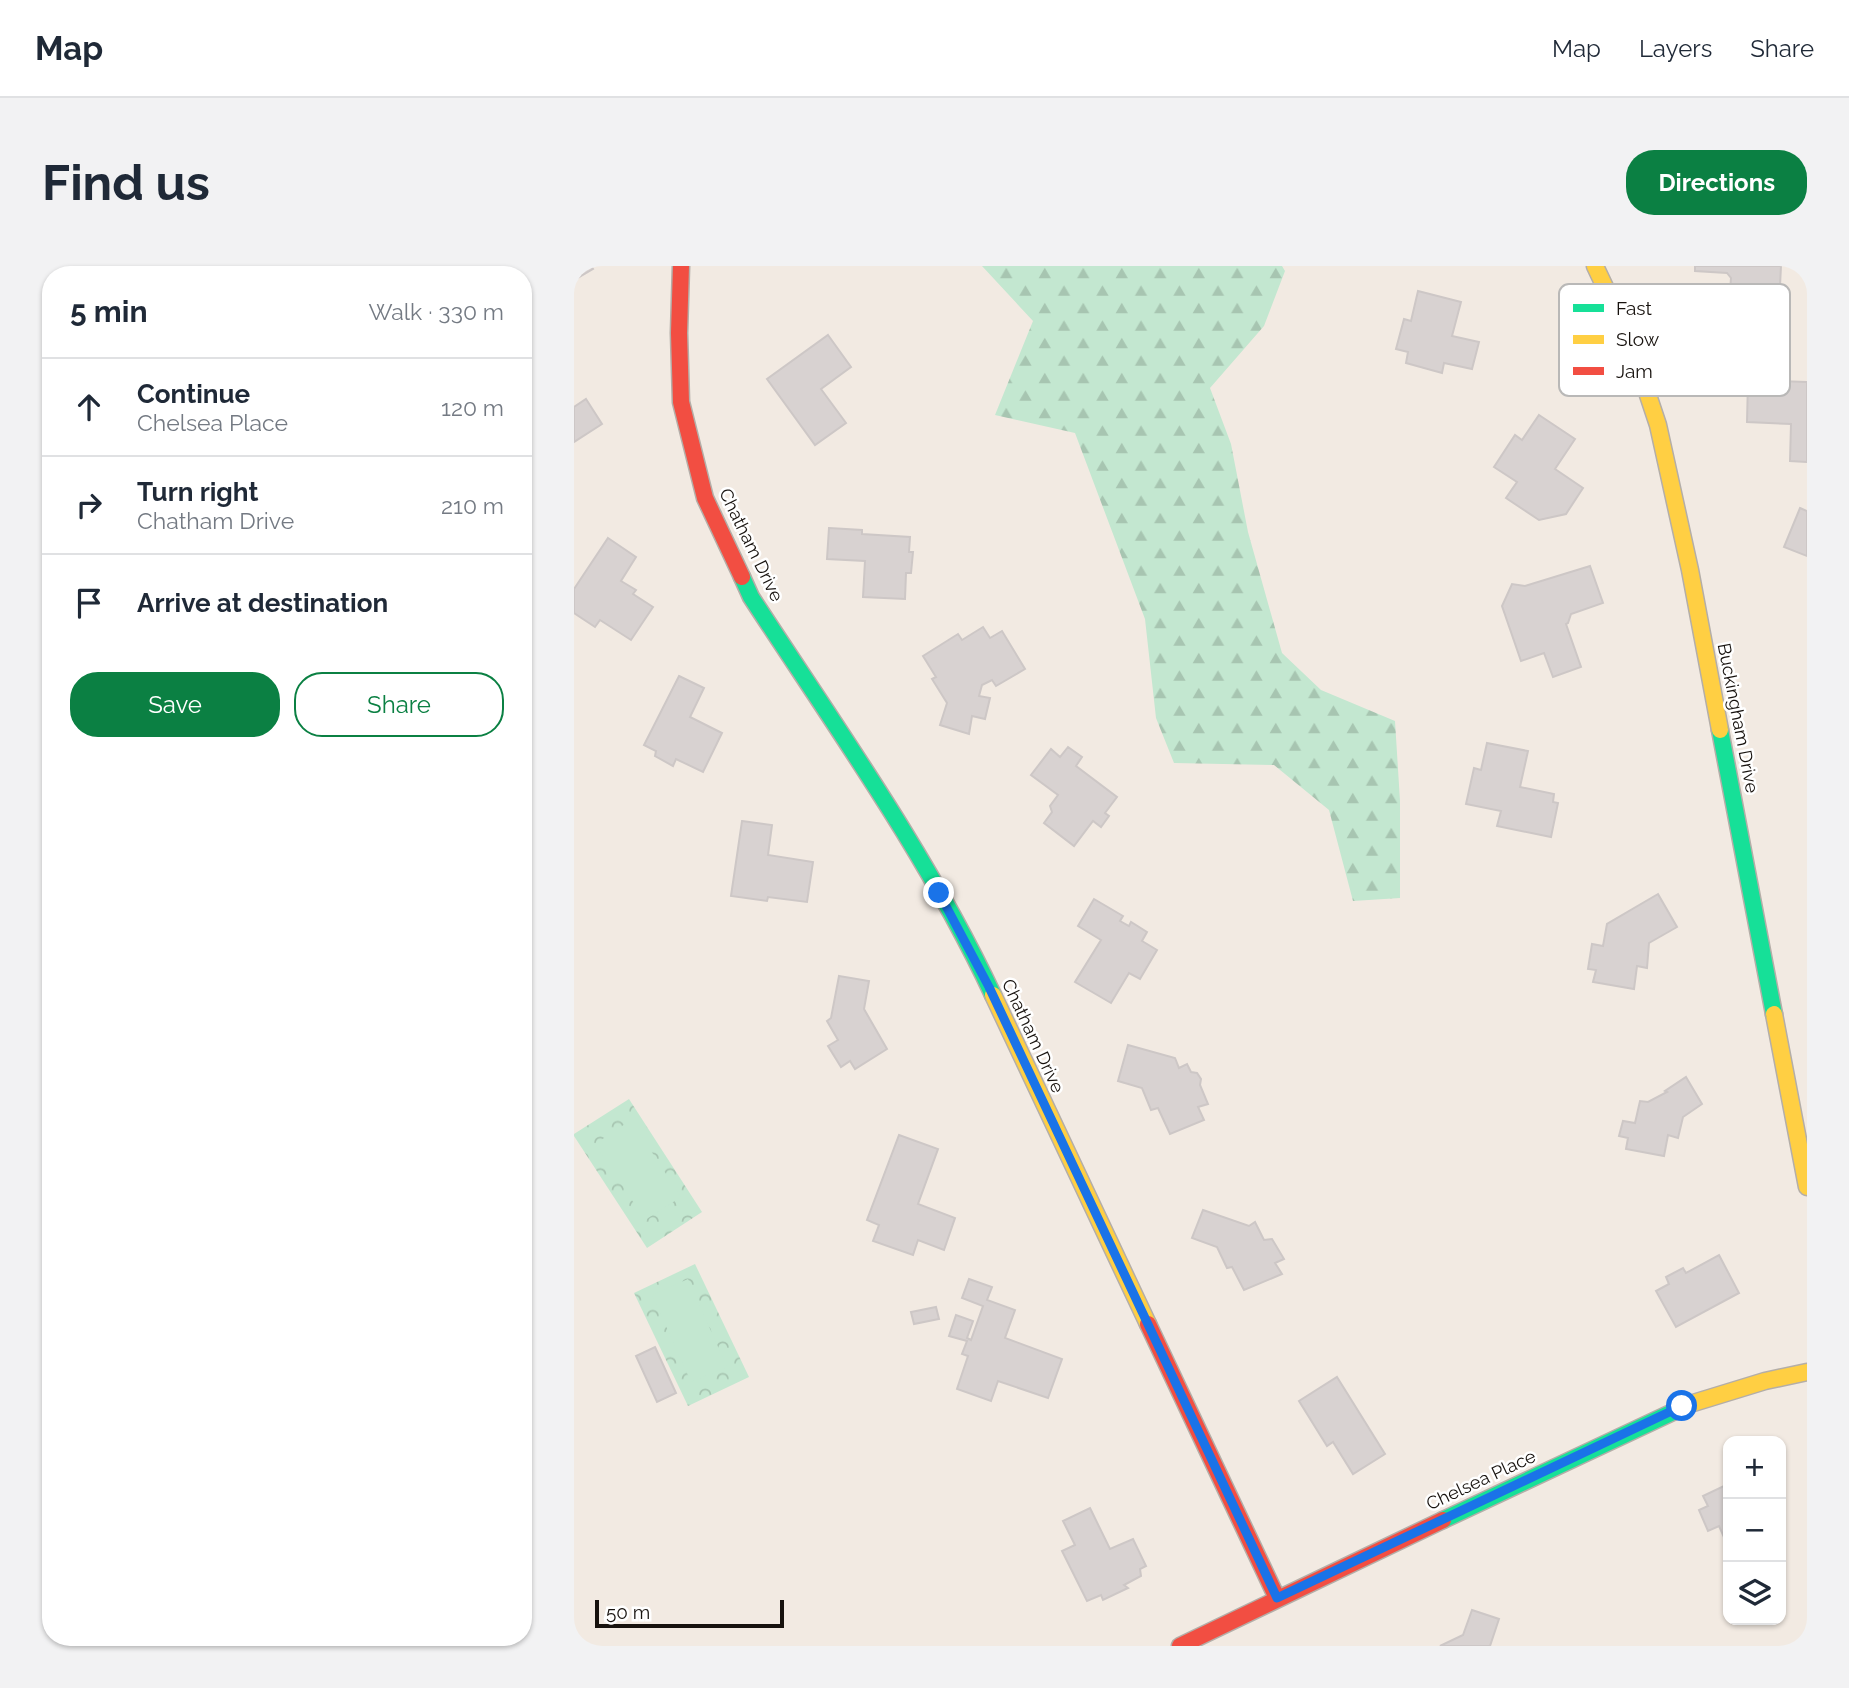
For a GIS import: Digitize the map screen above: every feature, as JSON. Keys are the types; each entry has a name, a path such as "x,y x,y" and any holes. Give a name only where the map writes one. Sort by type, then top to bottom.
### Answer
{"street":[{"name":"Chatham Drive","path":"681,266 681,402 705,498 751,597 878,792 939,893 989,987 1277,1598"},
{"name":"Buckingham Drive","path":"1595,266 1604,284"},
{"name":"Buckingham Drive","path":"1648,396 1658,425 1690,570 1807,1187"},
{"name":"Chelsea Place","path":"1180,1646 1682,1406 1765,1381 1807,1372"}],"green space":[{"path":"982,266 1282,266 1285,271 1264,326 1210,388 1231,444 1248,532 1282,653 1321,690 1395,721 1400,801 1400,898 1353,901 1329,810 1274,765 1174,763 1156,718 1145,619 1075,433 995,415 1033,321"},
{"path":"629,1099 702,1212 647,1248 574,1136"},
{"path":"631,1120 681,1197 645,1220 595,1144"},
{"path":"695,1264 749,1377 688,1406 634,1293"},
{"path":"688,1279 727,1367 691,1382 652,1295"}],"building":[{"path":"574,266 591,266 593,269 574,280"},
{"path":"1695,266 1781,266 1780,284 1731,284 1731,278 1727,273 1695,271"},
{"path":"1418,291 1461,302 1452,336 1479,342 1472,369 1444,363 1442,373 1406,363 1408,352 1396,349 1404,319 1411,321"},
{"path":"828,335 851,367 821,389 846,423 815,445 767,379"},
{"path":"1790,381 1807,382 1807,462 1790,461 1791,424 1747,422 1748,396 1790,396"},
{"path":"586,399 602,424 574,442 574,407"},
{"path":"1539,415 1575,439 1555,469 1583,488 1566,514 1539,520 1506,498 1517,482 1494,467 1515,435 1522,440"},
{"path":"1800,508 1807,511 1807,556 1784,547"},
{"path":"829,528 862,530 862,534 910,537 909,552 913,552 911,573 906,573 905,599 863,597 865,561 827,559"},
{"path":"608,538 636,557 621,581 636,590 633,594 653,607 631,640 600,620 595,627 574,613 574,589"},
{"path":"1590,566 1603,603 1571,614 1566,624 1581,667 1553,677 1544,653 1521,661 1502,606 1512,584 1525,586"},
{"path":"983,627 990,638 1002,631 1025,669 996,686 992,680 982,685 979,696 990,698 985,719 972,716 969,734 940,725 947,703 932,679 936,677 923,656 958,634 962,640"},
{"path":"679,676 704,688 690,717 722,733 703,772 676,759 673,766 655,756 656,751 644,745"},
{"path":"1487,743 1528,751 1520,787 1554,794 1553,802 1558,803 1551,837 1497,826 1501,811 1466,804 1474,768 1481,770"},
{"path":"1068,747 1082,757 1076,766 1117,797 1105,813 1109,816 1101,827 1093,821 1074,846 1044,823 1052,812 1050,806 1058,795 1031,775 1051,749 1060,757"},
{"path":"742,821 772,825 768,855 813,862 807,902 768,897 767,901 731,896"},
{"path":"1658,894 1677,927 1649,943 1647,968 1637,966 1634,989 1593,982 1596,970 1588,969 1592,944 1603,946 1607,924"},
{"path":"1094,899 1123,916 1120,921 1129,926 1131,922 1147,932 1142,941 1157,950 1140,979 1129,973 1111,1003 1075,982 1101,940 1078,926"},
{"path":"839,976 869,981 864,1009 887,1049 855,1069 850,1061 841,1067 828,1046 838,1040 827,1021 831,1018"},
{"path":"1128,1045 1175,1058 1179,1068 1187,1064 1191,1072 1197,1073 1208,1104 1198,1107 1204,1120 1170,1134 1158,1108 1151,1110 1142,1088 1118,1081"},
{"path":"1686,1077 1702,1104 1683,1117 1678,1138 1668,1135 1664,1156 1626,1149 1628,1138 1619,1136 1623,1121 1635,1123 1640,1101 1648,1102"},
{"path":"899,1135 938,1149 918,1204 955,1218 944,1250 918,1240 913,1255 873,1241 879,1225 867,1220"},
{"path":"1203,1210 1249,1226 1255,1222 1264,1240 1272,1239 1284,1259 1275,1263 1282,1274 1244,1290 1232,1267 1227,1268 1217,1247 1192,1238"},
{"path":"1719,1255 1739,1293 1676,1327 1656,1291 1669,1284 1666,1277 1683,1268 1686,1273"},
{"path":"969,1279 992,1287 987,1300 1015,1310 1005,1338 1062,1359 1048,1398 998,1381 991,1401 957,1389 968,1356 962,1354 967,1341 949,1336 956,1315 973,1321 967,1338 971,1340 983,1306 962,1298"},
{"path":"936,1307 939,1319 914,1324 911,1312"},
{"path":"655,1347 676,1393 657,1402 636,1356"},
{"path":"1337,1377 1385,1454 1353,1474 1333,1442 1327,1446 1299,1401"},
{"path":"1723,1486 1723,1535 1719,1526 1708,1531 1699,1510 1708,1506 1703,1496"},
{"path":"1090,1508 1110,1549 1133,1539 1146,1566 1140,1569 1141,1576 1124,1585 1128,1588 1103,1600 1101,1595 1087,1601 1062,1551 1075,1545 1063,1521"},
{"path":"1472,1610 1499,1619 1490,1646 1440,1646 1463,1635"}],"traffic: fast":[{"path":"742,577 751,597 910,841 993,995"},
{"path":"1720,730 1774,1014"},
{"path":"1443,1520 1690,1404"}],"traffic: slow":[{"path":"1595,266 1604,284"},
{"path":"1648,396 1658,425 1690,570 1720,730"},
{"path":"993,995 1148,1324"},
{"path":"1774,1014 1807,1187"},
{"path":"1690,1404 1765,1381 1807,1372"}],"traffic: jam":[{"path":"681,266 681,402 705,498 742,577"},
{"path":"1148,1324 1277,1598"},
{"path":"1180,1646 1443,1520"}],"route":[{"path":"939,893 989,987 1277,1598 1682,1406"}]}
